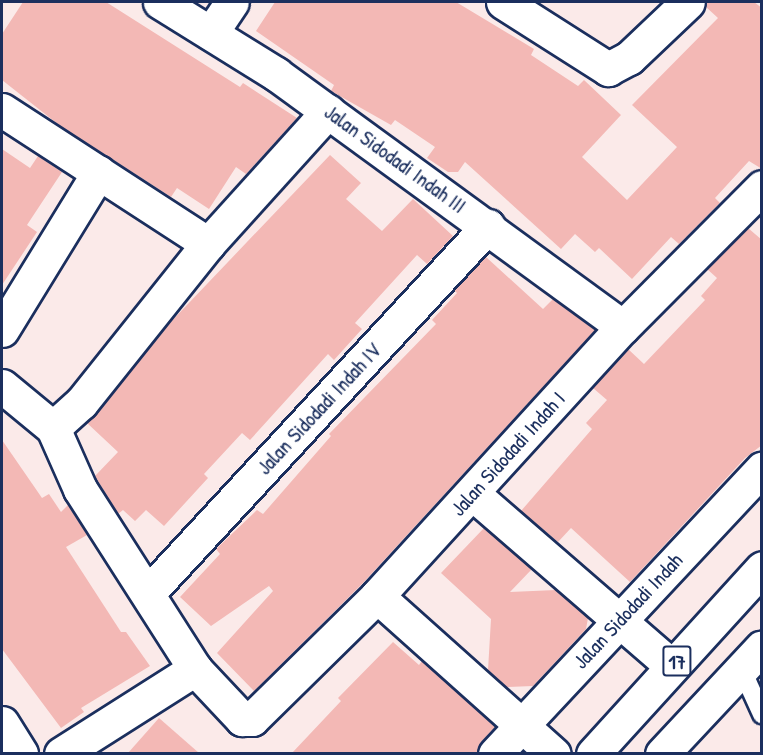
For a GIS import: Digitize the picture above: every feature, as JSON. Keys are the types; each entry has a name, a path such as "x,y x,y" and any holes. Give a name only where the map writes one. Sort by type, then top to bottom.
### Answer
{"main road":[{"name":"Jalan Sidodadi Indah III","path":"160,2 328,111 623,327"},
{"path":"211,33 232,2"},
{"path":"503,2 608,69 629,58 688,2"},
{"path":"2,110 208,244"},
{"path":"53,428 81,403 208,244 328,111"},
{"path":"2,330 99,172"},
{"name":"Jalan Sidodadi Indah I","path":"195,669 242,719 252,719 377,596 623,327 762,187"},
{"name":"Jalan Sidodadi Indah IV","path":"149,592 488,226"},
{"path":"2,386 53,428 80,489 149,592 195,669 62,753"},
{"name":"Jalan Sidodadi Indah","path":"495,753 762,469"},
{"path":"472,493 620,618 672,666"},
{"name":"17","path":"592,753 762,568"},
{"path":"377,596 554,753"},
{"name":"17","path":"662,753 751,658"},
{"path":"2,723 21,753"}],"lane":[{"path":"751,658 762,714"}],"building":[{"path":"23,2 106,2 240,87 243,83 297,118 246,174 236,167 209,209 177,188 171,197 59,125 2,80 2,34"},
{"path":"275,2 456,2 534,49 531,55 578,86 584,80 621,115 582,157 627,200 677,147 632,105 718,18 706,7 706,2 754,2 762,8 762,169 749,161 715,198 720,203 679,244 671,237 632,279 599,248 595,252 575,234 561,249 465,162 458,172 448,172 427,158 435,147 395,120 391,125 331,91 334,85 256,31"},
{"path":"2,149 30,168 38,156 62,172 27,225 37,232 2,285"},
{"path":"330,155 361,183 346,199 382,231 413,199 453,236 427,264 417,255 355,323 362,329 334,360 328,354 250,440 242,433 204,474 208,478 164,526 146,510 135,521 123,510 118,514 95,476 118,452 87,423 166,327"},
{"path":"748,228 762,240 762,445 745,458 630,582 571,528 558,542 521,511 592,429 586,423 607,400 593,388 628,349 644,364 705,300 701,296 717,278 707,269"},
{"path":"486,257 543,309 553,299 595,330 363,583 254,691 217,653 273,591 269,586 211,626 180,597 220,554 216,549 257,510 263,514 331,436 329,434 436,324 432,320 457,293 454,290"},
{"path":"2,440 42,498 49,494 61,512 68,505 87,535 66,547 121,632 126,632 150,666 81,708 84,712 61,728 2,649"},
{"path":"484,528 532,569 510,592 556,590 588,618 586,629 533,686 507,687 488,670 491,619 441,573"},
{"path":"393,642 419,665 422,661 495,727 481,742 477,753 292,753 341,701 338,698"},
{"path":"159,718 199,753 128,753"}]}
